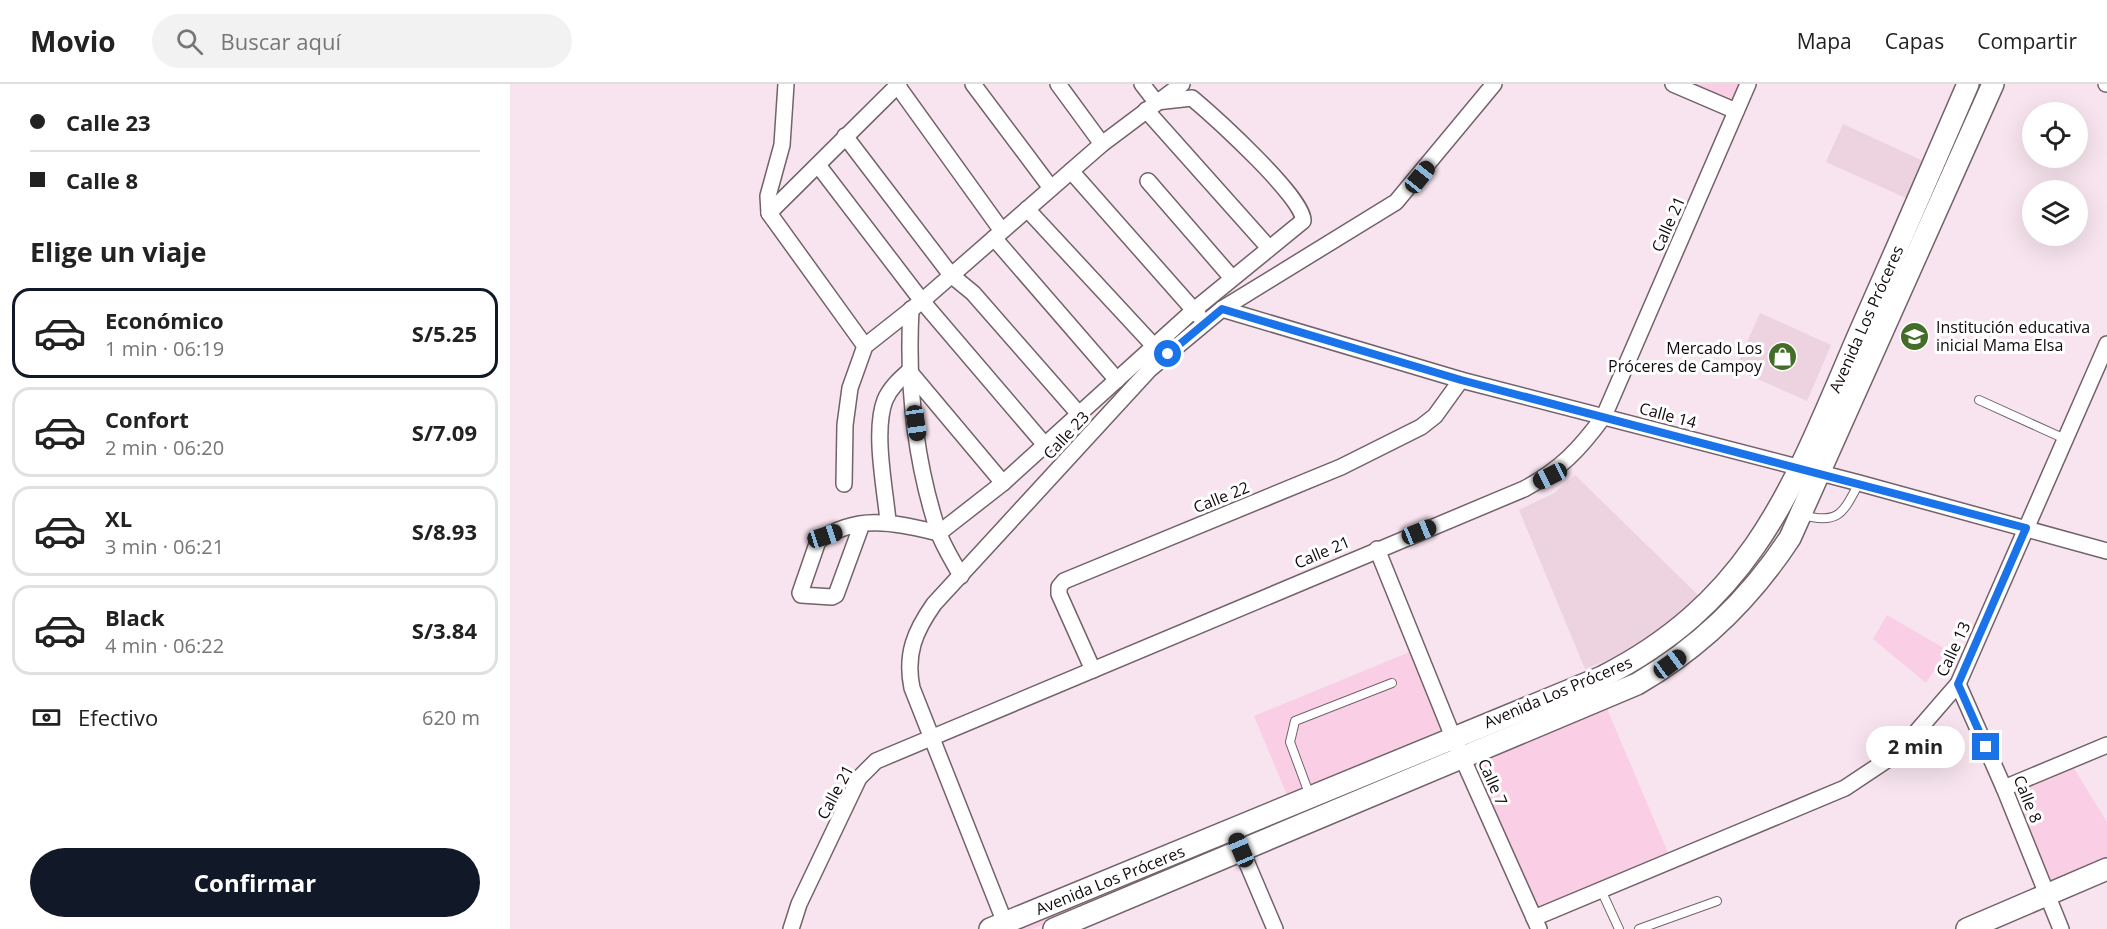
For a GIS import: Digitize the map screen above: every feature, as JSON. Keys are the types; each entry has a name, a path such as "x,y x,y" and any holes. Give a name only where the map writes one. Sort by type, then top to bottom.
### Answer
{"main road":[{"name":"Avenida Los Próceres","path":"1054,929 1637,684 1670,664 1702,640 1750,593 1790,538 1801,514 1811,471 1968,84"},
{"name":"Avenida Los Próceres","path":"1001,927 1453,737 1602,677 1655,647 1705,607 1750,556 1811,471 1993,84"},
{"path":"1967,929 2107,869"}],"street":[{"path":"786,84 782,145 768,196 769,213 865,346"},
{"path":"973,84 1051,188"},
{"path":"1058,84 1102,144"},
{"path":"1142,84 1151,106 1269,248"},
{"path":"844,484 845,425 850,388 865,346 916,305 1102,144 1182,84"},
{"name":"Calle 23","path":"1001,927 912,688 909,656 919,625 1150,369 1222,309 1396,202 1494,84"},
{"path":"1673,84 1736,111"},
{"name":"Calle 21","path":"791,929 800,904 866,769 889,755 1524,489 1550,476 1585,441 1604,416 1748,84"},
{"path":"769,213 898,85 998,234 1117,380"},
{"path":"939,533 1003,483 1194,310 1303,221 1301,211 1265,167 1227,128 1191,98 1151,106"},
{"path":"845,136 951,275 973,293 1079,414"},
{"path":"818,165 916,305 1044,445"},
{"path":"1071,171 1205,322"},
{"path":"1148,181 1232,278"},
{"path":"1028,209 1154,346"},
{"path":"916,305 909,371 923,471 939,533 961,576"},
{"name":"Calle 14","path":"1222,309 1461,380 1859,483 2107,551"},
{"name":"Calle 13","path":"1536,923 1601,890 1845,788 1899,752 1958,684 2107,344"},
{"path":"909,371 1003,483"},
{"path":"888,521 881,421 885,400 893,386 909,371"},
{"name":"Calle 22","path":"1093,670 1059,594 1059,587 1064,581 1341,467 1421,427 1435,416 1461,380"},
{"path":"862,524 836,595 832,597 801,595 818,541 862,524 888,521 939,533"},
{"name":"Calle 7","path":"1377,549 1453,737 1536,923"},
{"name":"Calle 8","path":"1958,684 2004,788 2061,929"},
{"path":"2004,788 2107,745"},
{"path":"1233,830 1275,929"}],"lane":[{"path":"1979,400 2065,439"},
{"path":"1801,514 1819,519 1830,519 1841,514 1859,483"},
{"path":"1311,798 1290,742 1295,721 1392,683"},
{"path":"1601,890 1618,929"},
{"path":"1639,929 1717,901"}],"shaded area":[{"path":"1685,84 1743,84 1734,105"},
{"path":"1843,124 1923,161 1906,198 1826,162"},
{"name":"Mercado Los Próceres de Campoy","path":"1760,313 1831,345 1807,401 1735,369"},
{"path":"1575,475 1699,596 1663,627 1612,658 1585,669 1519,510 1554,493"},
{"path":"1887,615 1947,650 1926,683 1873,639"},
{"path":"1412,651 1444,728 1287,795 1254,716"},
{"path":"1605,704 1669,855 1536,909 1469,759"},
{"path":"2073,767 2107,822 2107,864 2054,888 2015,791"},
{"path":"1229,841 1229,849 1032,929 1017,929"}],"place":[{"name":"Institución educativa inicial Mama Elsa","path":"1915,336"},
{"name":"Mercado Los Próceres de Campoy","path":"1783,357"}],"route":[{"path":"1168,354 1222,309 1461,380 2026,528 1958,684 1986,747"}]}
